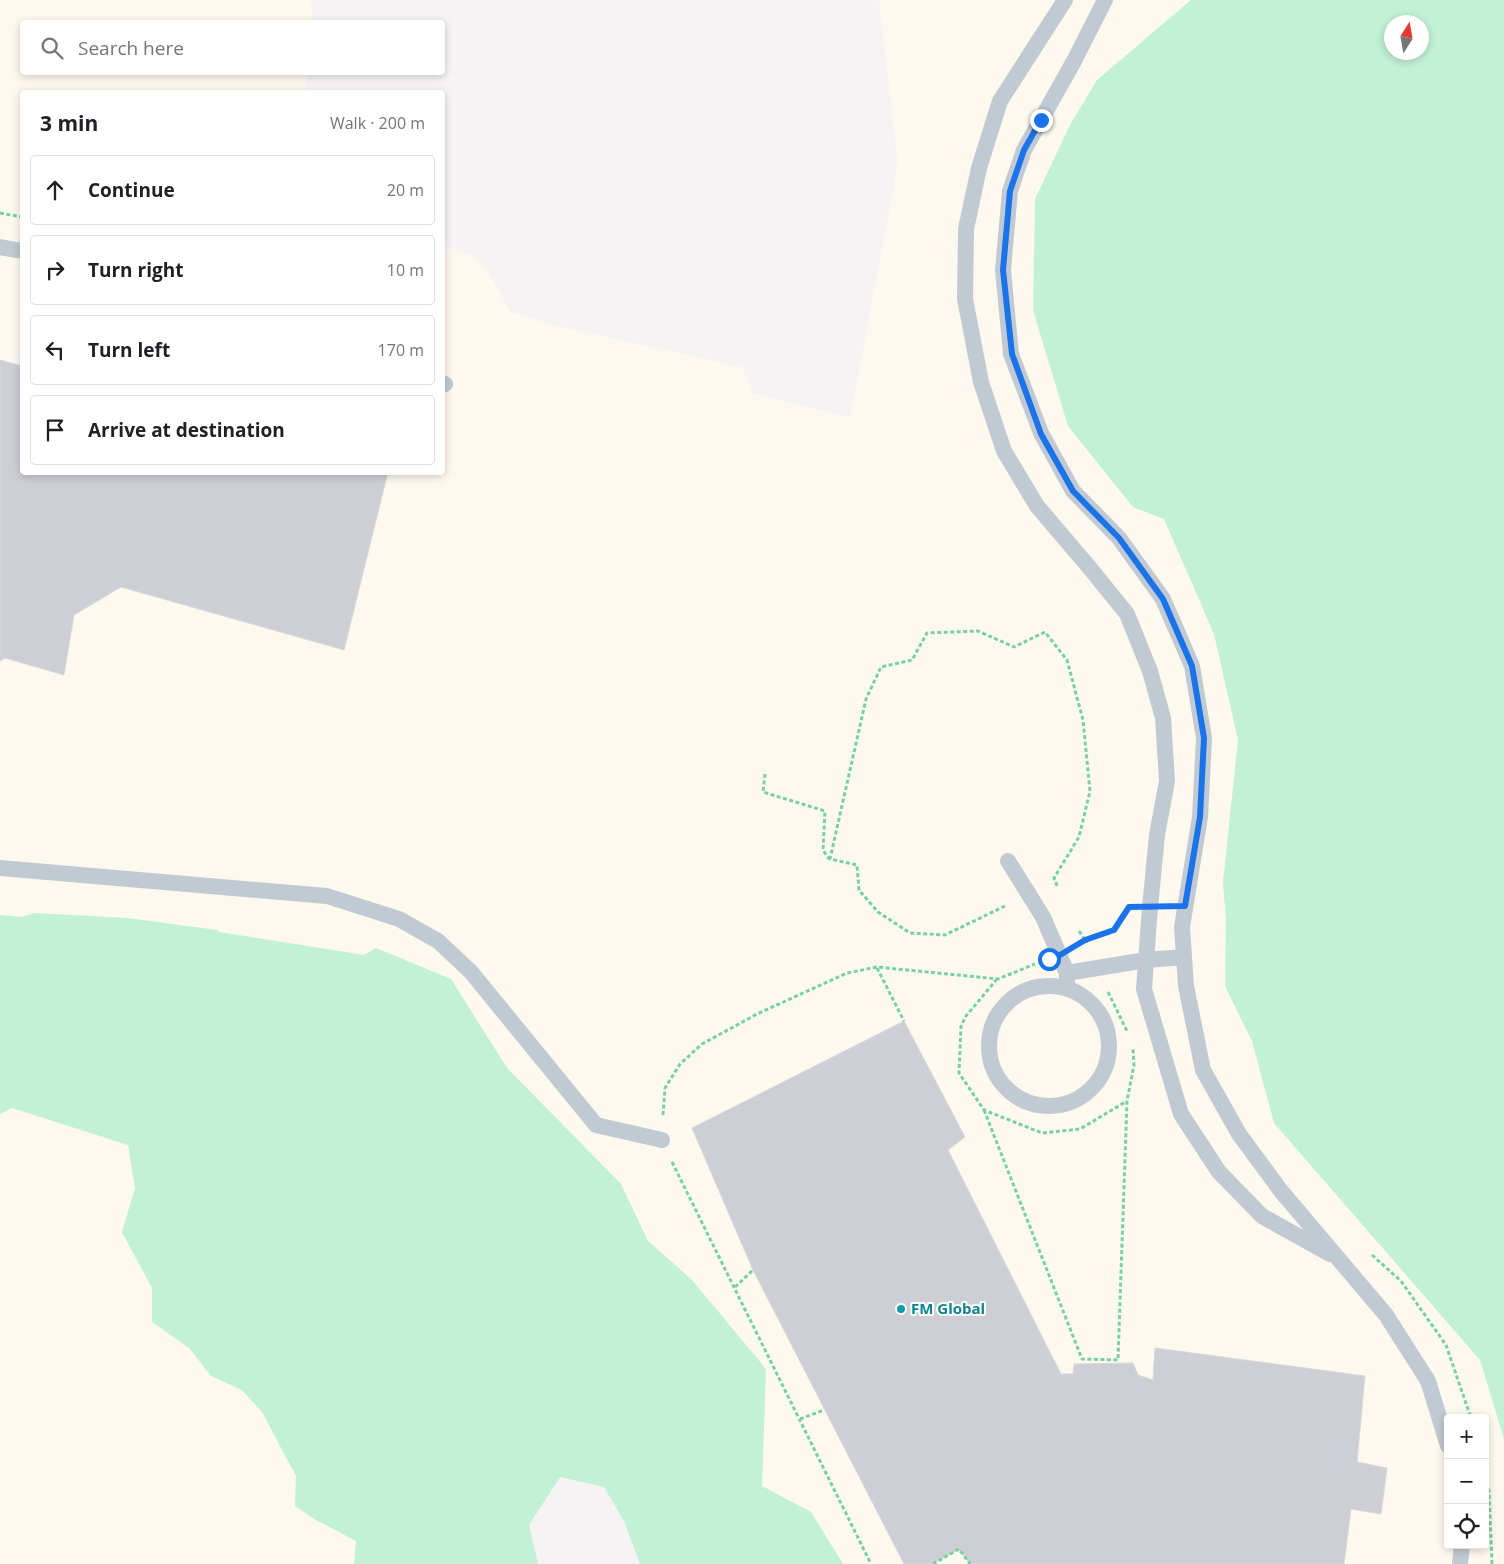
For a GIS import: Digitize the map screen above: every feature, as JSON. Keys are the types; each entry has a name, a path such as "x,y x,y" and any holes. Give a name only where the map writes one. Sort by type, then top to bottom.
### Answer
{"lane":[{"path":"1066,0 1000,101 979,168 966,229 965,298 981,382 1004,452 1037,506 1090,567 1127,614 1150,671 1163,718 1167,782 1157,835 1144,990 1181,1114 1218,1172 1262,1216 1341,1260"},
{"path":"1105,0 1074,61 1024,150 1010,191 1003,270 1012,354 1041,434 1073,491 1119,538 1163,599 1192,666 1204,738 1200,817 1182,927 1186,986 1203,1070 1238,1134 1281,1191 1386,1314 1428,1381 1444,1433"},
{"path":"0,247 20,251"},
{"path":"1008,861 1043,917 1060,955 1067,981 1099,1011 1108,1029 1110,1049 1106,1068 1096,1085 1081,1098 1062,1106 1042,1106 1023,1101 1006,1090 995,1073 989,1054 989,1034 997,1015 1010,1000 1027,989 1067,981 1098,968 1146,960 1184,957"},
{"path":"0,868 327,896 399,919 438,941 471,972 596,1126 662,1140"},
{"path":"1460,1564 1462,1549"}],"path":[{"path":"0,213 20,216"},
{"path":"830,860 866,699 881,667 912,660 927,632 978,631 1014,647 1044,632 1067,660 1083,720 1090,790 1079,837 1054,878 1060,894"},
{"path":"765,774 763,792 825,811 823,850 830,860 857,865 859,890 878,912 910,932 944,935 1005,906 1010,914"},
{"path":"871,1564 662,1140 666,1088 680,1064 702,1044 757,1014 847,972 877,967 998,979 1060,955 1085,940 1114,930 1129,907 1150,907"},
{"path":"1075,925 1085,940 1128,1033"},
{"path":"877,967 904,1022"},
{"path":"998,979 966,1016 961,1026 959,1073 984,1110 1082,1359 1118,1360 1127,1101 1134,1065 1132,1041"},
{"path":"984,1110 1042,1133 1080,1129 1127,1101"},
{"path":"1365,1249 1401,1281 1446,1345 1470,1414"},
{"path":"735,1287 753,1270"},
{"path":"800,1419 824,1410"},
{"path":"1489,1491 1492,1564"},
{"path":"933,1564 959,1549 970,1564"}],"shaded area":[{"path":"0,0 310,0 313,20 20,20 20,75 307,75 306,90 20,90 20,475 445,475 445,246 472,255 489,273 510,312 557,326 741,367 752,393 850,418 898,164 879,0 1191,0 1186,5 1033,310 1068,426 1133,507 1164,519 1214,634 1239,740 1223,882 1226,920 1225,986 1252,1041 1274,1123 1480,1360 1504,1439 1504,1564 843,1564 811,1512 762,1486 766,1369 692,1280 648,1241 621,1184 507,1068 451,979 376,948 364,955 219,932 217,930 127,918 34,913 22,917 0,915"},
{"path":"12,1108 128,1145 135,1188 122,1231 152,1288 152,1322 189,1348 211,1376 242,1390 262,1412 296,1476 295,1506 314,1519 356,1541 354,1564 0,1564 0,1114"}],"green space":[{"path":"1191,0 1504,0 1504,1439 1480,1360 1274,1123 1252,1041 1225,986 1226,920 1223,882 1238,740 1214,634 1164,519 1133,507 1068,426 1033,310 1035,199 1071,123 1097,80"},
{"path":"34,913 127,918 217,930 219,932 364,955 376,948 451,979 507,1068 621,1184 648,1241 692,1280 766,1369 762,1486 811,1512 843,1564 640,1564 624,1521 604,1487 560,1477 529,1525 538,1564 354,1564 356,1541 314,1519 295,1506 296,1476 262,1412 242,1390 211,1376 189,1348 152,1322 152,1288 122,1232 135,1188 128,1145 12,1108 0,1114 0,915 22,917"}],"building":[{"path":"0,360 20,365 20,475 387,475 344,650 121,587 74,615 64,675 5,658 0,661"},
{"name":"FM Global","path":"904,1021 965,1137 948,1150 1061,1374 1073,1374 1074,1364 1133,1363 1138,1375 1153,1380 1155,1348 1365,1376 1357,1462 1387,1468 1381,1514 1351,1509 1344,1564 970,1564 959,1549 932,1564 904,1564 753,1270 692,1128"}],"place":[{"name":"FM Global","path":"901,1309"}],"route":[{"path":"1041,120 1024,150 1010,191 1003,270 1012,354 1041,434 1073,491 1119,538 1163,599 1192,666 1204,738 1200,817 1185,906 1129,907 1114,930 1085,940 1060,955 1049,959"}]}
